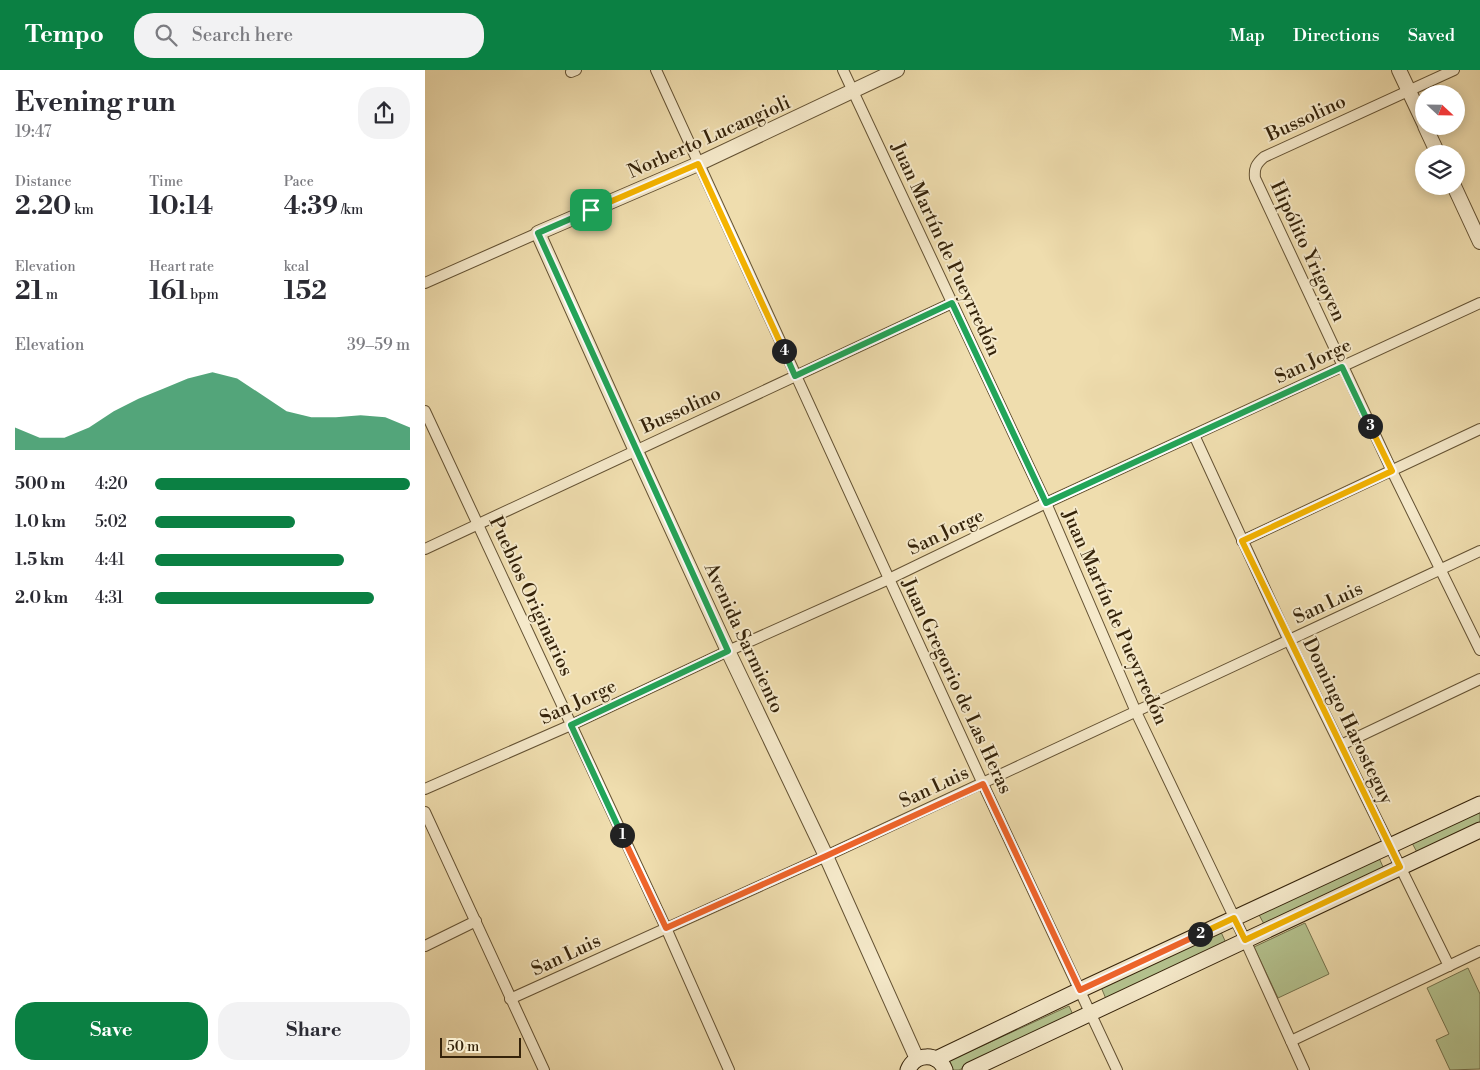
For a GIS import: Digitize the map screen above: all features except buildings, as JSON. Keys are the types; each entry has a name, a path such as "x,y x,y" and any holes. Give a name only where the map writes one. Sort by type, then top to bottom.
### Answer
{"main road":[{"path":"913,1064 927,1056 940,1064 1080,990 1480,804"},
{"path":"970,1070 1480,830"}],"street":[{"name":"Juan Gregorio de Las Heras","path":"656,70 983,784 1117,1070"},
{"name":"Juan Martín de Pueyrredón","path":"843,70 1046,503 1136,712 1245,940 1304,1070"},
{"name":"Norberto Lucangioli","path":"425,283 698,164 897,70"},
{"path":"1399,70 1415,104"},
{"name":"Bussolino","path":"1257,163 1264,157 1454,70"},
{"name":"Hipólito Yrigoyen","path":"1257,163 1255,178 1342,367 1480,650"},
{"path":"1458,195 1480,242"},
{"name":"Avenida Sarmiento","path":"538,233 728,651 826,856 913,1064"},
{"name":"Bussolino","path":"425,549 952,303"},
{"name":"San Jorge","path":"425,789 571,725 728,651 889,579 1046,503 1480,303"},
{"name":"Pueblos Originarios","path":"425,411 666,928 729,1070"},
{"path":"1242,541 1480,429"},
{"name":"Domingo Harosteguy","path":"1193,435 1289,640 1449,966"},
{"name":"San Luis","path":"510,999 983,784 1480,552"},
{"path":"1341,745 1480,678"},
{"path":"425,812 544,1070"},
{"path":"425,946 476,921"},
{"path":"1291,1041 1480,951"}],"green space":[{"path":"1480,812 1480,825 1418,854 1412,843"},
{"path":"1379,858 1384,869 1264,924 1258,913"},
{"path":"1305,923 1329,974 1278,998 1254,947"},
{"path":"1221,932 1226,943 1106,999 1101,987"},
{"path":"1468,968 1480,994 1480,1069 1450,1070 1436,1040 1449,1034 1427,988"},
{"path":"1069,1006 1074,1017 959,1070 953,1070 949,1061"}],"route":[{"path":"698,164 795,376 952,303 1046,503 1342,367 1392,471 1242,541 1400,867 1245,940 1234,918 1080,990 983,784 666,928 571,725 728,651 538,233 591,210 698,164"}]}
